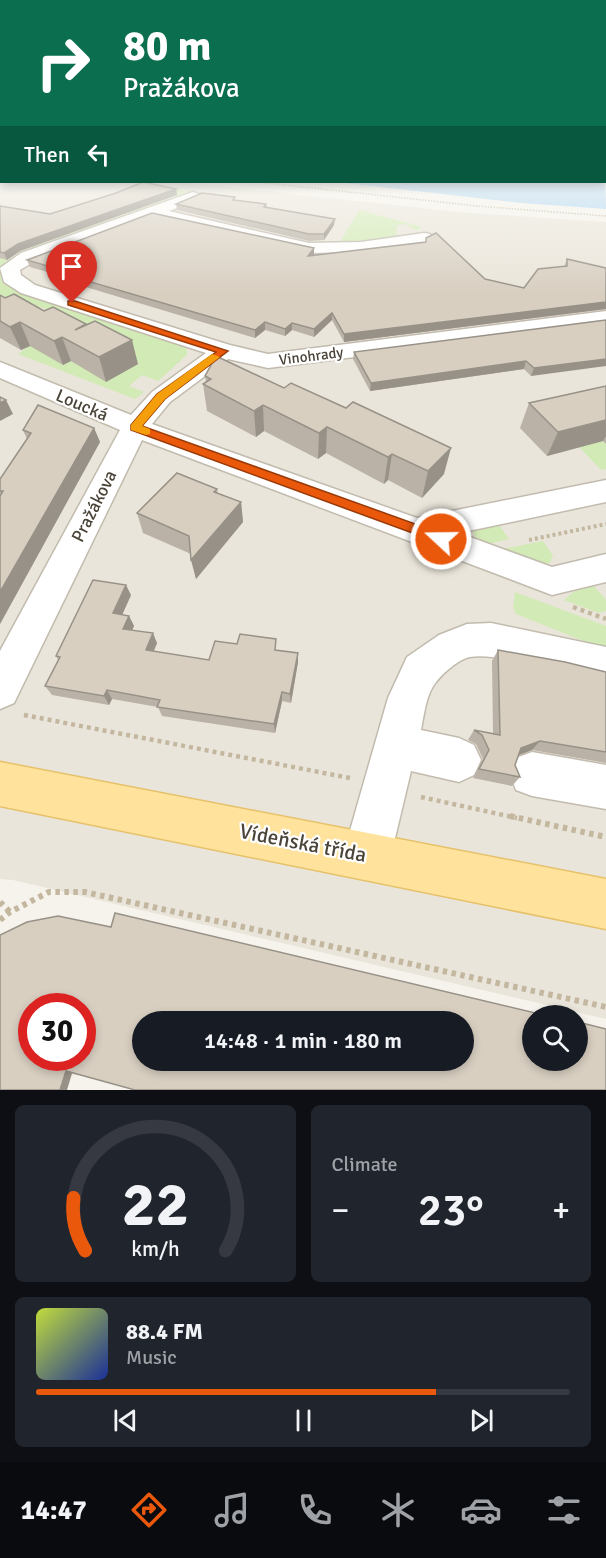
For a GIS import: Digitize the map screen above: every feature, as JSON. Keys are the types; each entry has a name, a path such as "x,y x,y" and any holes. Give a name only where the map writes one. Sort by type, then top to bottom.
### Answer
{"main road":[{"name":"Vídeňská třída","path":"0,784 606,904"}],"street":[{"name":"Vinohrady","path":"193,197 27,257 10,268 10,278 28,289 224,351 268,361 606,318"},
{"path":"151,212 309,248 361,247 423,238"},
{"name":"Pražákova","path":"7,702 135,427 161,396 224,351"},
{"name":"Loucká","path":"0,369 135,427 552,581 606,568"},
{"path":"419,530 606,491"},
{"path":"367,855 408,698 421,670 452,647 467,641 491,640 606,665"},
{"path":"396,746 459,760"},
{"path":"532,774 606,787"}],"path":[{"path":"348,192 477,206 606,216"},
{"path":"518,543 606,524"},
{"path":"7,702 361,780 385,790 606,837"},
{"path":"0,920 10,912 49,892 85,892 606,1007"},
{"path":"0,902 10,912"}],"shaded area":[{"path":"0,192 274,192 458,212 606,222 606,1019 588,1015 588,1005 546,1005 13,880 0,879"}],"green space":[{"path":"167,192 204,193 188,200 156,205 18,253 9,259 11,260 2,272 5,282 20,291 187,348 187,355 158,381 142,375 129,386 144,392 135,399 18,354 30,345 71,361 107,381 139,363 104,344 69,315 0,296 0,251"},
{"path":"359,210 422,227 417,230 433,240 405,224 397,225 396,236 393,237 339,244"},
{"path":"603,441 606,443 606,469 601,470 579,447"},
{"path":"499,525 509,539 488,544 476,537 473,532 474,528"},
{"path":"543,541 553,556 550,563 544,564 503,549"},
{"path":"583,584 593,585 606,600 606,611 599,613 564,600"},
{"path":"515,592 606,626 606,650 516,614 513,607"}],"water":[{"path":"423,192 606,192 606,209 521,203"}],"building":[{"path":"168,192 18,244 4,253 0,252 0,206 50,214 116,193"},
{"path":"202,193 235,197 233,200 266,204 264,207 335,219 324,234 309,234 176,204"},
{"path":"152,213 314,248 308,256 426,242 426,238 436,233 485,279 524,288 538,269 567,266 567,259 606,268 606,302 344,334 332,313 314,329 292,323 285,329 265,322 255,330 53,271 58,269 27,260"},
{"path":"14,294 44,311 53,307 86,324 75,330 95,321 132,340 99,357 62,337 54,341 20,322 10,327 0,321 0,295 5,298"},
{"path":"606,320 606,359 534,368 526,361 371,383 354,352"},
{"path":"216,356 284,388 291,383 346,408 353,402 451,448 428,471 392,454 388,457 327,427 319,433 263,405 254,411 203,384 211,379 205,376"},
{"path":"606,386 606,420 558,432 529,403"},
{"path":"38,405 94,428 0,592 0,496 3,491 0,491 0,479 31,433 23,430"},
{"path":"177,473 217,489 214,492 241,502 191,560 189,536 137,513"},
{"path":"93,580 126,585 113,613 129,616 123,629 153,633 146,650 209,660 215,641 237,644 240,634 276,639 275,650 298,653 290,694 282,692 274,724 157,707 160,700 107,690 104,696 45,686 60,657 56,656"},
{"path":"498,650 606,672 606,752 540,741 521,748 515,765 520,777 479,769 489,750 482,735 474,730 500,735"},
{"path":"115,913 522,1010 522,1071 588,1071 588,1024 606,1029 606,1090 135,1090 66,1071 60,1090 0,1090 0,935 27,922 58,916 111,927"}],"slow traffic":[{"path":"146,432 135,427 161,396 190,373 216,357"}],"route":[{"path":"72,303 224,351 190,373 161,396 135,427 441,539"}]}
